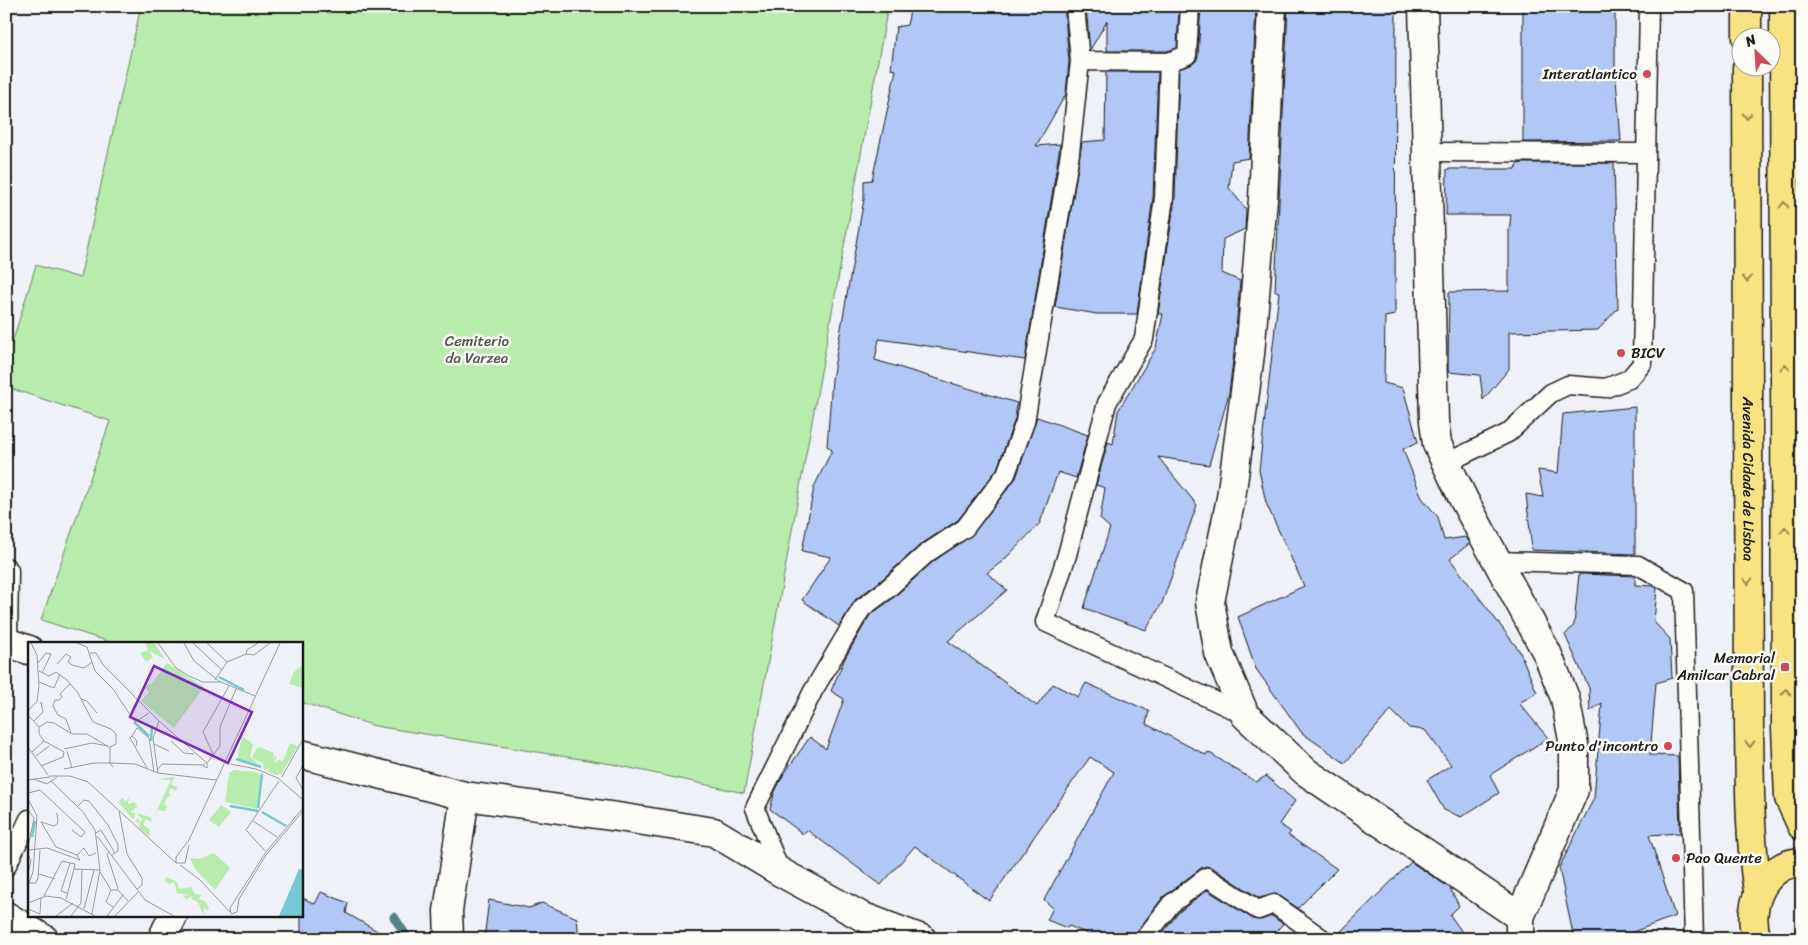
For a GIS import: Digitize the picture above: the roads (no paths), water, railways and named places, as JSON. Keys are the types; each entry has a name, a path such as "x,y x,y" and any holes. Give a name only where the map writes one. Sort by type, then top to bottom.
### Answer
{"main road":[{"path":"1747,6 1747,28"},
{"path":"1784,6 1793,136 1786,728 1789,798 1802,826"},
{"name":"Avenida Cidade de Lisboa","path":"1747,78 1749,728 1752,838 1758,891"},
{"path":"1756,938 1752,914 1758,891 1768,878 1781,867 1802,862"}],"street":[{"path":"1272,6 1263,199 1250,354 1231,498 1210,602 1219,653 1245,715 1306,772 1520,928 1574,790 1574,745 1565,698 1547,652 1496,560 1437,444 1434,421 1423,6"},
{"path":"302,754 465,796 618,816 714,832 782,873 861,916 922,939"},
{"path":"448,939 448,910 465,796"},
{"path":"6,916 44,939"},
{"path":"162,939 172,918"}],"lane":[{"path":"782,873 755,808 813,691 862,608 926,553 965,528 1006,474 1025,422 1070,153 1080,61 1076,6"},
{"path":"1080,61 1169,62 1187,55 1190,6"},
{"path":"1446,463 1508,433 1551,393 1568,385 1606,388 1629,379 1642,364 1649,6"},
{"path":"1169,62 1164,198 1144,340 1107,403 1067,555 1045,622 1245,715"},
{"path":"1427,152 1646,153"},
{"path":"1496,560 1638,565 1684,591 1694,939"},
{"path":"6,567 8,570 14,645"},
{"path":"6,867 28,821"},
{"path":"1144,939 1171,904 1207,877 1258,910 1274,904 1324,939"}],"waterway":[{"path":"394,917 405,934 406,939"}],"place":[{"name":"Interatlantico","path":"1647,74"},
{"name":"BICV","path":"1621,353"},
{"name":"Memorial Amilcar Cabral","path":"1785,667"},
{"name":"Punto d'incontro","path":"1668,746"},
{"name":"Pao Quente","path":"1676,858"}],"park label":[{"name":"Cemiterio da Varzea","path":"477,350"}]}
